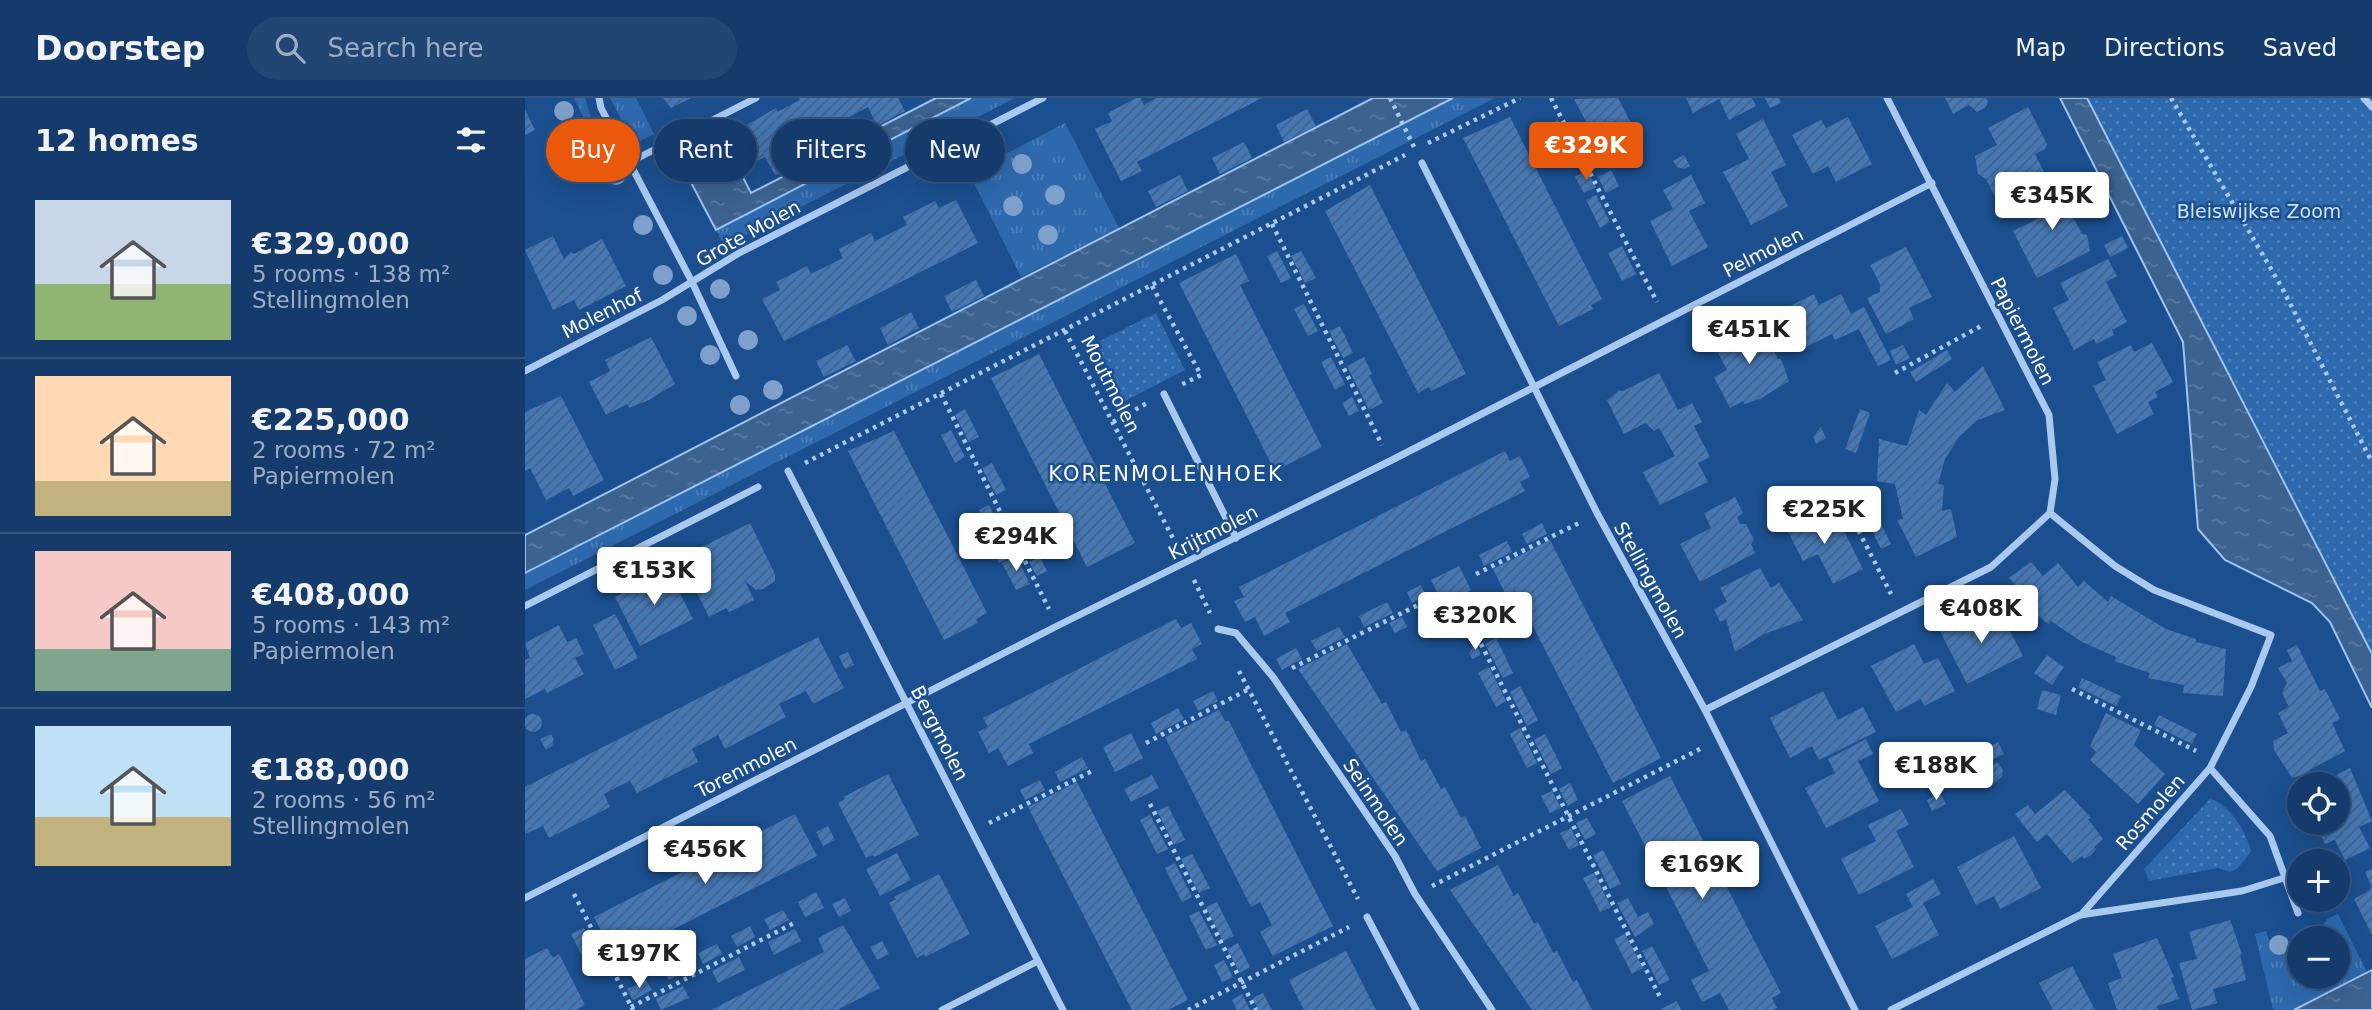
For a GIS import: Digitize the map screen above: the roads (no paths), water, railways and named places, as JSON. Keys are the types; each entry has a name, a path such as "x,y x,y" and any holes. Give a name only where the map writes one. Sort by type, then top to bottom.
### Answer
{"street":[{"path":"599,98 600,108 606,119"},
{"path":"640,158 756,98"},
{"name":"Grote Molen","path":"692,282 739,253 1043,98"},
{"name":"Papiermolen","path":"1887,98 2049,415 2055,479 2050,513"},
{"path":"2364,98 2372,107"},
{"name":"Stellingmolen","path":"1422,163 1597,513 1705,710 1855,1010"},
{"path":"640,181 736,376"},
{"name":"Pelmolen","path":"1533,387 1932,183"},
{"name":"Molenhof","path":"525,371 692,282"},
{"name":"Krijtmolen","path":"907,703 1533,387"},
{"path":"1164,394 1236,538"},
{"name":"Bergmolen","path":"788,471 1063,1010"},
{"path":"525,606 758,487"},
{"path":"1705,710 1991,567 2050,513 2115,566 2154,590 2271,635 2251,687 2210,768"},
{"name":"Seinmolen","path":"1218,629 1236,633 1273,677 1395,856 1415,894 1492,1010"},
{"name":"Torenmolen","path":"525,898 907,703"},
{"name":"Rosmolen","path":"1891,1010 2080,915 2242,891 2287,877 2270,836 2210,768 2080,915"},
{"path":"1367,917 1416,1010"},
{"path":"942,1010 1038,961"}],"water":[{"path":"936,98 971,98 930,119 905,119 905,132 891,139 891,121"},
{"path":"1373,98 1453,98 525,573 525,535"},
{"path":"2060,98 2087,98 2372,654 2372,708 2330,622 2312,603 2225,560 2198,529 2183,342"},
{"path":"691,182 745,182 751,193 772,182 809,182 716,230"},
{"path":"2372,970 2372,1010 2294,1010 2335,989 2350,989 2350,981"}],"district":[{"name":"KORENMOLENHOEK","path":"1166,474"}],"park label":[{"name":"Bleiswijkse Zoom","path":"2259,211"}]}
